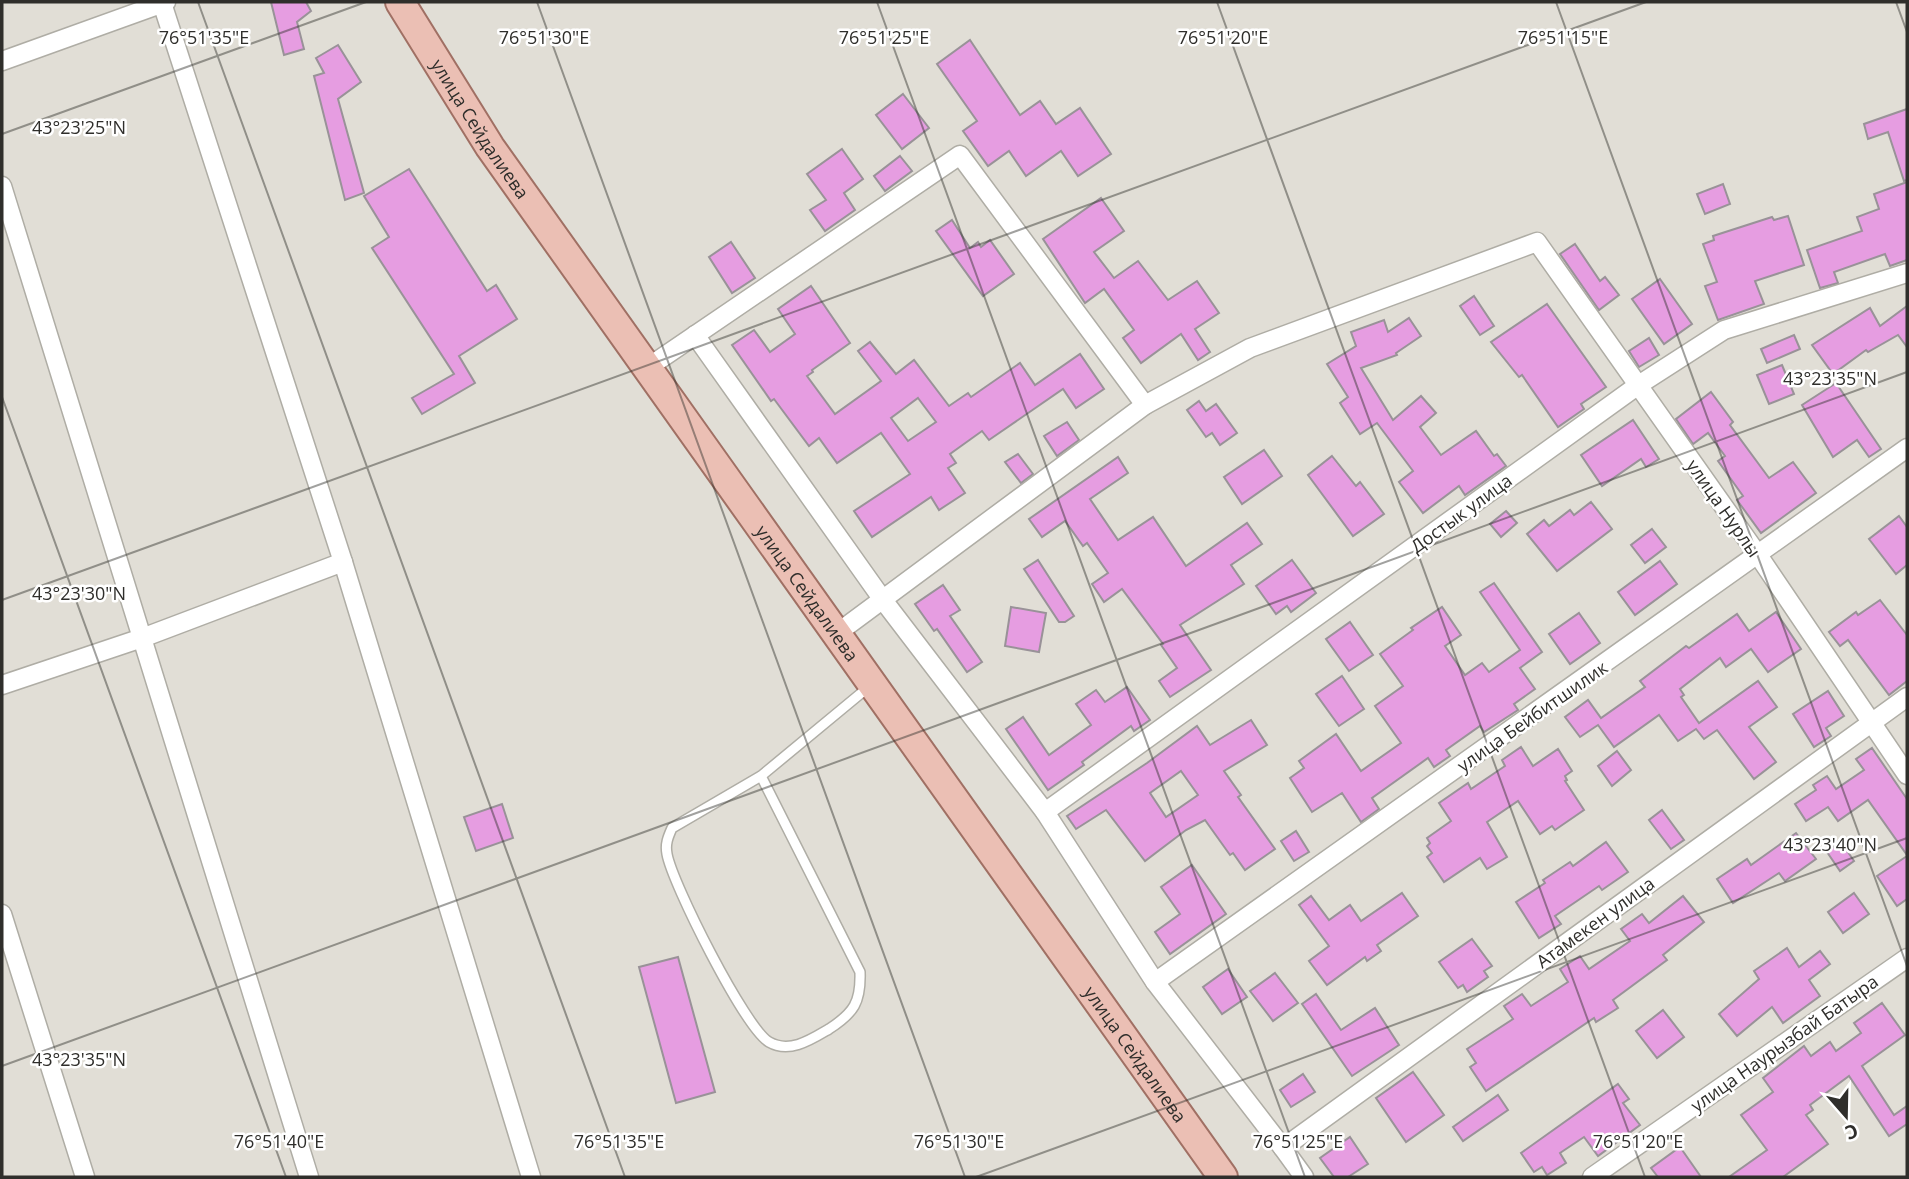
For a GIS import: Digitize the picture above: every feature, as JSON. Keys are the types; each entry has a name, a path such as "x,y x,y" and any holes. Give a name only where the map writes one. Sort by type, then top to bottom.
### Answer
{"main road":[{"name":"улица Сейдалиева","path":"400,2 490,147 1223,1177"}],"street":[{"path":"2,61 164,2 343,562 531,1177"},
{"path":"647,368 960,155 1145,405 836,634"},
{"path":"2,186 309,1177"},
{"name":"улица Нурлы","path":"1145,405 1250,348 1538,242 1758,555 1907,775"},
{"name":"Достык улица","path":"1045,812 1637,386 1724,330 1907,272"},
{"path":"695,335 883,600 1045,812 1155,982 1304,1177"},
{"name":"улица Бейбитшилик","path":"1155,982 1907,448"},
{"path":"2,685 142,638 343,562"},
{"name":"Атамекен улица","path":"1283,1148 1907,697"},
{"path":"2,914 85,1177"},
{"name":"улица Наурызбай Батыра","path":"1592,1177 1907,958"}],"lane":[{"path":"761,776 860,972 861,988 856,1005 845,1018 804,1044 785,1046 769,1042 752,1025 733,995 677,884 667,854 667,839 672,828 761,776 872,684"}],"building":[{"path":"271,2 306,2 311,11 297,22 304,49 284,55"},
{"path":"970,40 1020,115 1040,101 1056,124 1080,108 1111,154 1078,176 1061,151 1026,176 1009,151 988,166 963,131 977,121 937,64"},
{"path":"338,45 361,82 338,99 364,193 345,200 314,76 324,73 316,58"},
{"path":"903,94 929,128 902,149 876,115"},
{"path":"1907,109 1907,180 1904,181 1888,132 1868,139 1864,124"},
{"path":"842,149 863,179 844,193 855,210 825,231 810,210 826,200 807,174"},
{"path":"900,156 912,171 885,191 874,176"},
{"path":"409,169 487,291 496,285 517,319 459,356 475,383 422,414 412,398 454,374 372,248 389,237 364,196"},
{"path":"1907,182 1907,260 1890,266 1885,254 1834,272 1838,283 1820,288 1807,250 1862,231 1857,217 1879,209 1874,194"},
{"path":"1723,184 1730,204 1705,214 1697,194"},
{"path":"1101,198 1124,231 1094,252 1114,278 1138,261 1168,300 1197,281 1219,313 1195,329 1210,352 1198,360 1181,334 1141,363 1123,338 1134,330 1104,289 1085,303 1043,239"},
{"path":"1788,216 1804,265 1755,281 1764,304 1718,320 1705,286 1717,282 1703,244 1714,240 1713,236 1772,217 1774,220"},
{"path":"952,220 970,248 978,242 981,247 990,240 1014,274 983,296 936,231"},
{"path":"731,242 755,278 732,293 709,257"},
{"path":"1575,244 1600,281 1605,277 1619,295 1599,310 1560,254"},
{"path":"1660,279 1692,324 1664,344 1632,299"},
{"path":"811,286 850,343 807,376 835,414 881,381 858,351 870,342 896,374 914,360 949,406 968,393 971,397 1020,363 1035,385 1080,354 1104,389 1076,408 1063,389 989,440 982,431 950,454 956,463 948,468 965,493 939,510 931,497 872,537 854,511 910,474 881,433 837,463 819,438 809,446 774,399 771,401 732,345 754,330 770,352 795,334 778,309","holes":["918,398 936,422 908,441 891,418"]},
{"path":"1474,296 1494,326 1480,335 1460,306"},
{"path":"1547,304 1606,387 1581,404 1584,409 1558,427 1522,375 1519,377 1491,342"},
{"path":"1907,306 1907,347 1898,335 1868,352 1866,350 1833,374 1812,345 1870,308 1880,326"},
{"path":"1409,318 1421,336 1396,353 1397,355 1361,368 1393,420 1421,396 1436,413 1420,427 1441,455 1476,431 1494,456 1497,454 1506,466 1465,495 1459,486 1423,513 1399,482 1413,471 1377,423 1360,434 1340,403 1348,397 1327,364 1356,346 1351,332 1384,320 1388,332"},
{"path":"1794,335 1800,349 1767,363 1761,349"},
{"path":"1649,338 1659,355 1639,367 1629,351"},
{"path":"1782,365 1794,394 1769,404 1757,375"},
{"path":"1836,383 1881,449 1869,457 1857,440 1833,457 1802,405"},
{"path":"1711,392 1733,422 1730,425 1769,478 1793,462 1816,493 1761,533 1737,500 1743,496 1718,461 1725,456 1708,433 1693,444 1676,419"},
{"path":"1199,401 1206,411 1216,404 1237,433 1220,445 1212,433 1206,437 1187,410"},
{"path":"1633,420 1659,459 1646,467 1641,459 1602,486 1581,455"},
{"path":"1067,422 1079,440 1057,456 1044,436"},
{"path":"1264,450 1282,476 1242,504 1224,477"},
{"path":"1018,454 1033,474 1021,483 1005,462"},
{"path":"1332,456 1356,486 1360,482 1384,514 1353,536 1308,475"},
{"path":"1118,457 1128,473 1090,499 1118,540 1153,517 1186,566 1247,523 1262,544 1231,565 1244,584 1180,625 1211,670 1170,697 1159,681 1177,668 1161,645 1163,644 1122,589 1104,602 1092,584 1108,573 1087,543 1083,546 1065,521 1042,537 1029,519"},
{"path":"1591,502 1612,529 1557,571 1527,534 1544,520 1549,526 1570,510 1574,515"},
{"path":"1506,511 1517,523 1501,537 1490,524"},
{"path":"1899,516 1907,527 1907,565 1896,574 1869,539"},
{"path":"1652,529 1666,547 1645,563 1631,545"},
{"path":"1038,560 1074,616 1065,622 1059,622 1024,569"},
{"path":"1292,560 1316,593 1291,612 1287,606 1276,614 1256,586"},
{"path":"1660,561 1677,584 1635,615 1618,592"},
{"path":"1494,583 1542,652 1520,668 1535,689 1514,704 1518,710 1484,732 1480,726 1446,750 1450,756 1434,767 1428,758 1372,798 1379,809 1361,822 1342,793 1312,812 1290,778 1304,768 1299,761 1336,734 1361,771 1401,743 1375,706 1403,686 1380,654 1413,630 1411,628 1442,607 1461,635 1445,646 1465,675 1482,663 1489,672 1520,650 1480,592"},
{"path":"943,585 960,610 950,616 982,662 967,672 937,629 934,631 915,604"},
{"path":"1880,600 1907,635 1907,681 1889,695 1848,640 1840,646 1829,632 1856,612 1858,615"},
{"path":"1011,607 1046,613 1039,652 1005,646"},
{"path":"1776,612 1801,649 1768,672 1751,649 1726,667 1720,658 1680,689 1684,695 1681,697 1699,723 1758,681 1777,707 1749,727 1776,762 1754,779 1717,730 1704,739 1696,729 1678,741 1659,715 1614,747 1598,725 1580,737 1565,717 1588,700 1601,718 1645,687 1640,681 1686,646 1689,648 1737,614 1749,631"},
{"path":"1579,613 1600,643 1570,664 1549,634"},
{"path":"1350,622 1373,655 1349,671 1326,639"},
{"path":"1342,676 1364,709 1339,726 1316,694"},
{"path":"1127,687 1150,720 1134,731 1131,726 1082,762 1084,765 1048,790 1006,729 1023,717 1049,755 1091,725 1076,704 1096,690 1105,702"},
{"path":"1828,691 1844,716 1826,728 1831,736 1814,747 1793,714"},
{"path":"1251,720 1267,745 1224,771 1241,795 1238,797 1275,849 1245,870 1233,853 1230,855 1205,820 1186,830 1145,861 1106,810 1076,829 1067,816 1197,726 1210,745","holes":["1181,771 1198,795 1166,817 1150,793"]},
{"path":"1521,747 1533,766 1558,749 1572,771 1565,776 1565,781 1584,810 1555,830 1552,826 1540,834 1518,801 1487,822 1507,857 1487,869 1480,858 1444,882 1427,857 1432,853 1427,846 1430,843 1427,838 1451,821 1439,803 1468,783 1471,789 1505,766 1502,760"},
{"path":"1872,748 1907,799 1907,855 1868,800 1838,821 1828,807 1806,821 1795,804 1816,790 1813,785 1827,776 1836,789 1864,770 1856,759"},
{"path":"1617,751 1631,770 1612,786 1598,766"},
{"path":"502,804 513,838 476,851 464,817"},
{"path":"1662,810 1684,840 1671,849 1649,820"},
{"path":"1296,831 1309,852 1294,861 1281,841"},
{"path":"1796,833 1816,859 1785,881 1779,873 1733,903 1717,879 1747,859 1751,865"},
{"path":"1606,842 1628,872 1602,890 1599,886 1555,916 1561,924 1539,938 1516,902 1570,862 1573,866"},
{"path":"1841,842 1854,861 1840,871 1827,852"},
{"path":"1907,856 1907,899 1897,906 1877,876"},
{"path":"1192,865 1226,914 1170,954 1155,932 1180,914 1161,887"},
{"path":"1402,893 1418,916 1377,945 1381,951 1367,961 1365,957 1327,985 1309,961 1329,946 1299,905 1311,896 1329,920 1350,905 1361,921"},
{"path":"1854,893 1869,914 1843,933 1828,912"},
{"path":"1683,896 1704,922 1663,955 1667,960 1613,1000 1618,1008 1596,1022 1594,1018 1486,1091 1470,1067 1476,1063 1467,1049 1513,1019 1504,1006 1522,994 1531,1006 1568,982 1560,969 1580,956 1589,969 1630,941 1621,929 1642,914 1649,923"},
{"path":"1472,939 1492,966 1484,971 1488,977 1467,992 1463,985 1458,988 1439,962"},
{"path":"1787,948 1799,967 1820,951 1830,964 1809,980 1820,996 1783,1023 1772,1007 1737,1036 1719,1014 1759,979 1754,971"},
{"path":"678,957 715,1092 676,1103 639,967"},
{"path":"1228,969 1247,997 1222,1014 1203,987"},
{"path":"1275,973 1298,1003 1273,1021 1250,991"},
{"path":"1316,994 1341,1030 1375,1008 1399,1045 1352,1076 1302,1004"},
{"path":"1882,1003 1905,1035 1862,1066 1894,1115 1907,1106 1907,1124 1889,1136 1849,1076 1810,1105 1813,1110 1806,1115 1828,1144 1783,1177 1729,1177 1767,1150 1741,1115 1773,1092 1763,1078 1804,1046 1811,1056 1830,1042 1836,1051 1861,1033 1854,1023"},
{"path":"1663,1010 1684,1037 1657,1058 1636,1031"},
{"path":"1413,1072 1444,1115 1406,1142 1376,1098"},
{"path":"1303,1074 1315,1092 1291,1107 1280,1090"},
{"path":"1618,1084 1629,1099 1623,1103 1640,1125 1598,1156 1584,1137 1560,1153 1566,1163 1547,1175 1542,1167 1534,1172 1521,1153"},
{"path":"1498,1095 1508,1110 1463,1141 1453,1127"},
{"path":"1350,1137 1368,1164 1348,1177 1334,1177 1320,1158"},
{"path":"1680,1147 1701,1177 1658,1177 1651,1168"}]}
